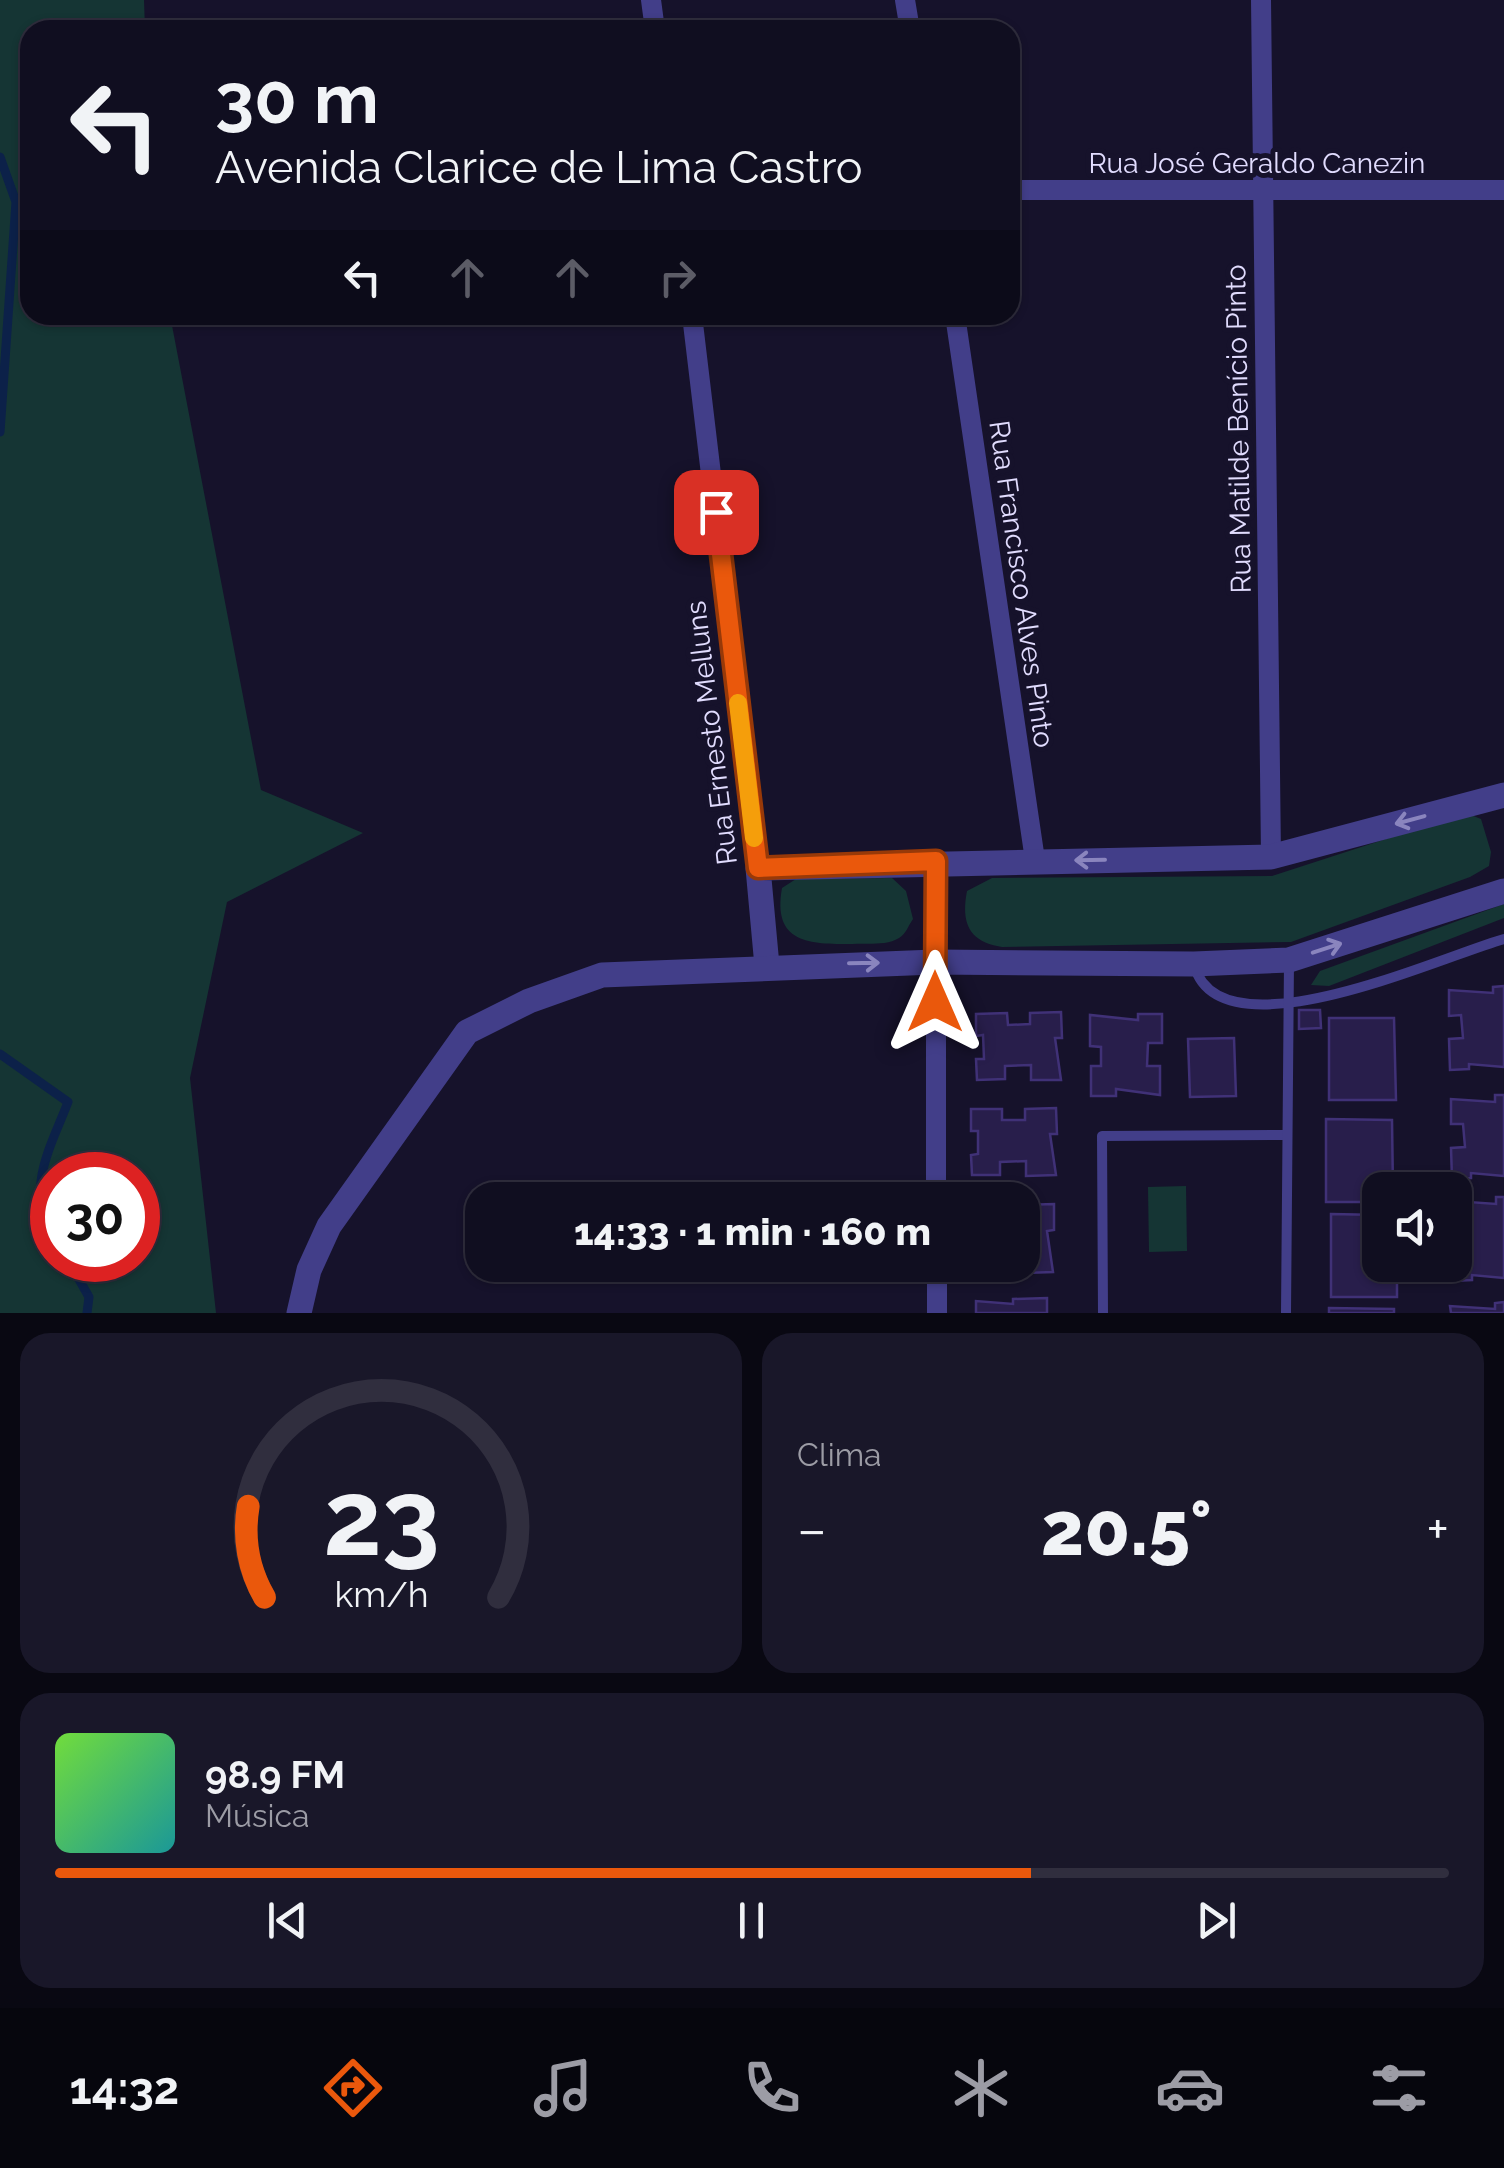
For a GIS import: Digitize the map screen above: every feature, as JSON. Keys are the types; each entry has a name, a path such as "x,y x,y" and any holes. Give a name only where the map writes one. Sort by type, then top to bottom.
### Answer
{"street":[{"name":"Rua Matilde Benício Pinto","path":"1261,0 1271,856"},
{"name":"Rua José Geraldo Canezin","path":"1020,190 1504,190"},
{"name":"Rua Ernesto Melluns","path":"693,325 758,868 766,966"},
{"name":"Rua Francisco Alves Pinto","path":"956,325 1035,860"},
{"path":"758,868 1271,856 1504,794"},
{"path":"936,861 936,1182"},
{"path":"299,1313 309,1270 328,1226 467,1032 529,1001 602,975 935,962 1194,964 1289,960 1504,891"},
{"path":"937,1282 937,1313"}],"lane":[{"path":"1194,964 1198,980 1219,998 1264,1008 1289,1006 1504,939"},
{"path":"1286,1313 1289,960"},
{"path":"1104,1313 1102,1136 1286,1135"}],"green space":[{"path":"0,0 144,0 145,20 20,20 20,325 172,325 261,790 363,833 227,902 190,1078 216,1313 0,1313"},
{"path":"1466,813 1481,819 1491,852 1489,866 1470,877 1291,942 1002,947 981,941 966,921 967,891 992,878 1272,876"},
{"path":"892,878 906,891 913,919 894,941 809,941 789,930 783,920 782,888 796,879"},
{"path":"1504,904 1504,918 1329,986 1311,985 1320,971"},
{"path":"1186,1186 1187,1251 1149,1252 1148,1187"}],"building":[{"path":"1504,986 1504,1067 1469,1064 1469,1069 1450,1070 1449,1039 1463,1038 1461,1015 1449,1016 1449,990 1493,993 1493,987"},
{"path":"1299,1010 1320,1010 1321,1028 1299,1029"},
{"path":"1061,1012 1062,1038 1055,1038 1061,1080 1031,1080 1031,1065 1005,1066 1005,1079 977,1080 976,1059 984,1059 983,1035 976,1036 976,1014 1007,1013 1008,1025 1030,1024 1030,1013"},
{"path":"1138,1014 1162,1014 1162,1043 1148,1043 1147,1066 1160,1066 1160,1095 1116,1089 1116,1096 1091,1096 1091,1066 1101,1066 1101,1047 1090,1046 1090,1015 1138,1020"},
{"path":"1329,1018 1394,1018 1396,1100 1329,1100"},
{"path":"1234,1038 1236,1096 1190,1097 1188,1039"},
{"path":"1495,1095 1504,1095 1504,1176 1452,1172 1451,1148 1465,1147 1463,1124 1451,1124 1451,1099 1495,1102"},
{"path":"1056,1108 1057,1134 1050,1134 1056,1175 1026,1176 1026,1161 1000,1162 1000,1175 972,1175 971,1155 978,1154 978,1131 971,1131 971,1109 1002,1109 1002,1120 1025,1120 1025,1109"},
{"path":"1326,1119 1392,1120 1393,1172 1362,1172 1362,1202 1326,1202"},
{"path":"1496,1197 1504,1197 1504,1278 1472,1275 1472,1202 1496,1204"},
{"path":"1040,1204 1054,1204 1054,1230 1047,1231 1053,1272 1040,1272"},
{"path":"1331,1214 1362,1215 1362,1282 1397,1282 1397,1297 1331,1297"},
{"path":"1047,1298 1047,1313 976,1313 976,1301 1013,1304 1013,1299"},
{"path":"1504,1302 1504,1313 1451,1313 1450,1306 1495,1309 1495,1303"},
{"path":"1329,1308 1394,1309 1394,1313 1329,1313"}],"waterway":[{"path":"0,157 16,202 0,432"},
{"path":"0,1054 68,1102 48,1152"},
{"path":"80,1282 89,1297 87,1313"}],"slow traffic":[{"path":"738,703 754,838"}],"route":[{"path":"716,512 758,868 936,861 935,1002"}]}
